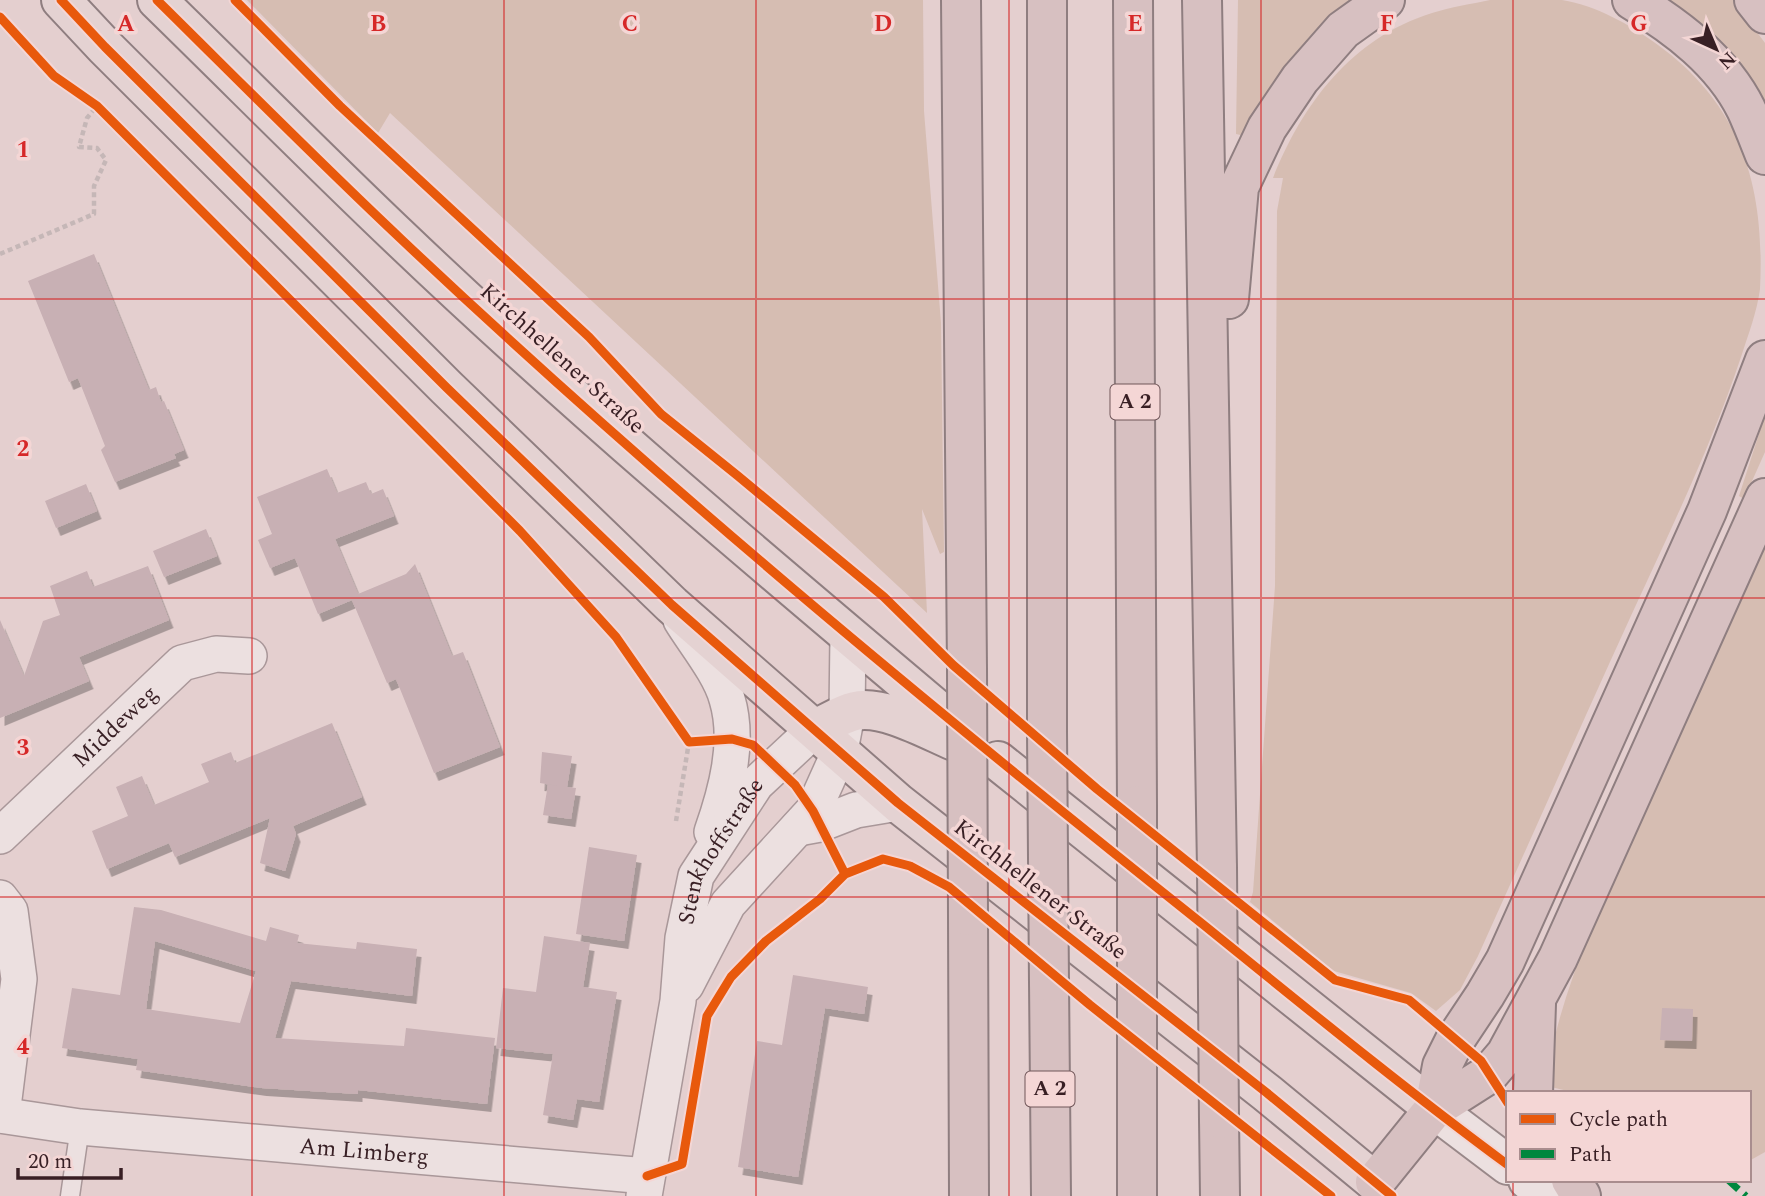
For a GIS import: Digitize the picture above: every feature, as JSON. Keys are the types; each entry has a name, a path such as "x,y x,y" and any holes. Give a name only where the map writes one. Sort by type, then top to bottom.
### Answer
{"highway":[{"path":"961,0 969,1196"},
{"name":"A 2","path":"1047,0 1047,732 1051,1196"},
{"name":"A 2","path":"1133,0 1137,1196"},
{"path":"1202,0 1220,1196"},
{"path":"1211,514 1239,187 1267,128 1300,79 1343,30 1385,0"},
{"path":"1632,0 1695,44 1725,76 1745,108 1765,155"},
{"path":"1754,0 1765,14"},
{"path":"1384,1189 1434,1109 1442,1066 1455,1040 1505,961 1707,511 1765,360"},
{"path":"1434,1109 1489,1074 1506,1054 1536,999 1558,958 1765,498"},
{"path":"1533,1091 1536,999"}],"main road":[{"name":"Kirchhellener Straße","path":"61,0 447,388 672,605 834,731 898,803 1267,1093 1384,1189"},
{"name":"Kirchhellener Straße","path":"157,0 399,237 523,351 848,635 956,734 867,710 834,731"},
{"path":"998,761 1506,1163"},
{"path":"1531,1182 1549,1196"}],"street":[{"name":"Kirchhellener Straße","path":"672,605 727,698 731,724 729,772 696,876"},
{"name":"Stenkhoffstraße","path":"678,1001 728,904 813,811 834,731 848,635"},
{"name":"Middeweg","path":"0,835 182,663 216,654 249,656"},
{"name":"Stenkhoffstraße","path":"646,1186 678,1001 683,938 696,876 756,784 834,731"},
{"path":"798,828 820,824 856,810 898,803"},
{"path":"0,898 10,911 19,979 1,1115"},
{"name":"Am Limberg","path":"1,1115 80,1127 646,1186"}],"lane":[{"path":"70,1196 80,1127"}],"path":[{"path":"0,254 94,214 94,186 106,160 97,148 79,147 87,118 97,106"}],"shaded area":[{"path":"247,0 923,0 924,111 941,323 944,552 940,554 922,509 927,613 390,113 378,133"},
{"path":"1238,0 1365,0 1245,136 1236,134"},
{"path":"1490,0 1562,0 1588,7 1636,30 1687,69 1729,122 1742,152 1752,183 1758,216 1760,289 1732,384 1678,514 1478,956 1460,990 1436,1011 1411,993 1334,971 1250,902 1253,892 1275,586 1277,211 1283,178 1273,178 1285,150 1315,99 1354,56 1403,24 1439,11"},
{"path":"1663,0 1733,0 1765,43 1765,105"},
{"path":"1765,415 1765,452 1744,499 1739,496"},
{"path":"1765,538 1765,1152 1751,1160 1751,1091 1568,1091 1547,1086 1557,1027 1589,932"}],"building":[{"path":"94,254 149,390 156,387 184,450 174,454 176,458 115,482 101,450 105,446 78,378 69,382 28,281"},
{"path":"327,469 337,493 366,482 371,494 383,489 394,516 335,539 358,594 406,574 415,564 452,656 463,652 500,747 434,773 396,679 387,683 352,600 318,614 295,558 270,568 258,540 272,534 257,497"},
{"path":"86,484 97,511 56,528 45,501"},
{"path":"206,529 217,556 164,577 153,551"},
{"path":"148,566 169,620 79,657 89,681 0,718 0,620 24,676 43,621 60,615 50,586 87,571 93,587"},
{"path":"332,723 362,797 293,826 296,834 285,871 260,863 270,818 175,857 169,843 107,869 92,831 128,816 116,787 142,776 154,805 209,782 201,764 231,752 235,763"},
{"path":"542,752 572,756 567,787 576,788 571,819 543,815 548,784 540,783"},
{"path":"589,847 637,855 624,941 576,934"},
{"path":"134,907 161,910 266,941 270,927 299,935 297,943 356,949 357,942 417,949 412,996 291,981 275,1038 404,1046 406,1028 495,1038 487,1104 358,1090 358,1094 262,1088 136,1070 138,1059 62,1048 72,988 120,995","holes":["155,941 256,971 240,1023 146,1009"]},
{"path":"544,936 590,943 583,987 617,992 599,1102 577,1099 573,1120 543,1115 553,1054 496,1048 503,988 536,992"},
{"path":"793,975 868,987 864,1014 825,1008 798,1177 738,1167 757,1041 782,1045"},
{"path":"1662,1008 1693,1009 1692,1041 1660,1040"}],"marked path":[{"path":"1730,1182 1746,1196"}],"cycle path":[{"path":"61,0 447,388 672,605 898,803 1267,1093 1392,1196"},
{"path":"157,0 401,239 695,505 999,760 1355,1047 1506,1163"},
{"path":"235,0 340,106 589,337 661,414 884,597 953,665 1097,789 1335,980 1409,1000 1481,1061 1506,1100"},
{"path":"0,17 54,76 97,106 520,531 616,637 689,742 732,739 753,745 795,785 813,811 845,874"},
{"path":"647,1176 682,1164 707,1016 731,977 766,941 820,899 845,874 883,859 910,866 949,887 1090,1005 1331,1196"}]}
